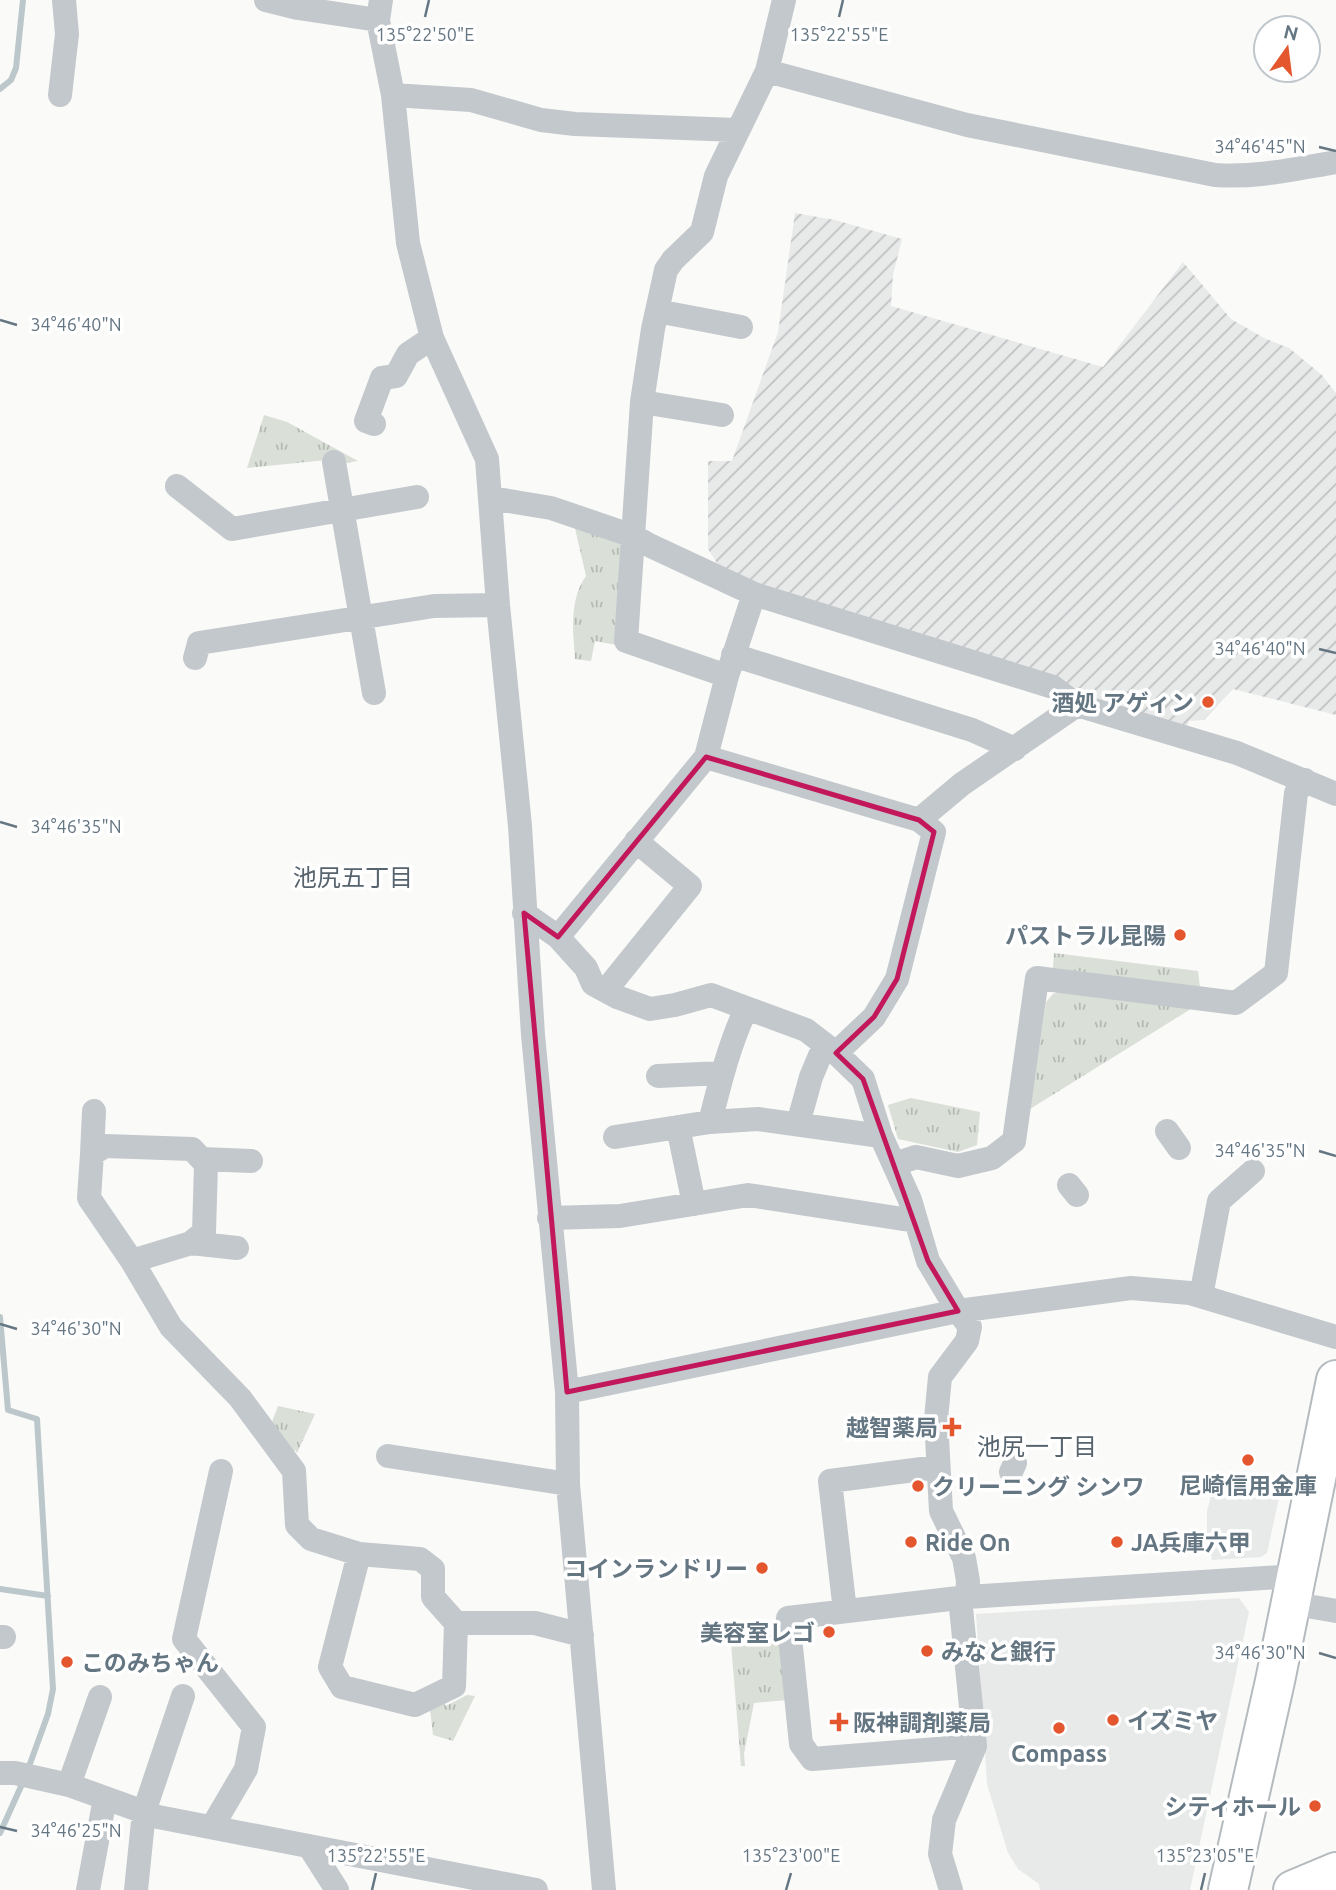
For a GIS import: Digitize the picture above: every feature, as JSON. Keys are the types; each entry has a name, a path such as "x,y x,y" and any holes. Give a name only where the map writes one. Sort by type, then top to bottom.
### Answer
{"main road":[{"path":"1228,1890 1275,1681 1336,1380"},
{"path":"1297,1889 1336,1872"}],"street":[{"path":"59,84 67,34 64,0"},
{"path":"266,0 298,8 379,10 393,95 408,243 432,338 487,459 498,605 520,826 524,913 549,1219 567,1392 568,1484 604,1890"},
{"path":"784,0 767,71 716,176 702,232 666,270 642,402 626,641 972,730 1015,749"},
{"path":"767,71 967,125 1215,175 1261,175 1336,162"},
{"path":"393,95 471,100 541,120 636,127 737,130"},
{"path":"657,311 741,327"},
{"path":"374,425 366,421 375,375 396,376 408,354 432,338"},
{"path":"642,402 722,415"},
{"path":"334,462 374,693"},
{"path":"188,487 232,529 417,497"},
{"path":"491,498 551,508 633,536 651,547 754,594 1053,687 1077,705 1237,753 1336,794"},
{"path":"558,937 706,757 730,666 754,594"},
{"path":"195,658 199,643 434,606 498,605"},
{"path":"919,820 962,784 1077,705"},
{"path":"706,757 919,820 934,832 897,979 874,1017 830,1049 811,1077 798,1124"},
{"path":"895,1164 916,1157 958,1166 992,1158 1014,1141 1037,978 1236,1003 1276,973 1296,793 1305,780"},
{"path":"606,990 690,886 636,841"},
{"path":"524,913 558,937 586,968 593,984 650,1009 711,995 806,1030 863,1079 881,1136 895,1164 928,1261 971,1332 940,1377 936,1411 941,1511 964,1558 968,1581 964,1597 975,1746 944,1820 940,1854 951,1890"},
{"path":"710,1122 735,1032 746,1009"},
{"path":"658,1076 722,1073"},
{"path":"94,1111 89,1198 132,1261 171,1327 240,1398 294,1471 297,1525 311,1539 359,1554 420,1559 433,1569 433,1597 456,1623 454,1686 415,1705 342,1687 330,1667 359,1554"},
{"path":"615,1137 710,1122 758,1119 881,1136"},
{"path":"678,1127 694,1204"},
{"path":"92,1154 105,1146 189,1144 251,1161"},
{"path":"132,1261 191,1243 204,1233 206,1164 189,1144"},
{"path":"1201,1296 1219,1201 1253,1171"},
{"path":"549,1219 620,1216 748,1195 916,1221"},
{"path":"191,1243 237,1248"},
{"path":"567,1392 958,1311 1130,1288 1190,1293 1336,1337"},
{"path":"397,1464 473,1481 568,1484"},
{"path":"845,1611 830,1481 937,1467"},
{"path":"212,1827 246,1769 254,1727 184,1639 221,1471"},
{"path":"975,1746 812,1759 801,1744 788,1618 964,1597 1293,1590 1336,1611"},
{"path":"456,1623 535,1623 582,1635"},
{"path":"136,1890 144,1812 183,1696"},
{"path":"69,1785 100,1697"},
{"path":"0,1773 15,1773 69,1785 144,1812 212,1827 536,1890"},
{"path":"88,1890 105,1798"},
{"path":"309,1846 337,1890"}],"highlighted area":[{"path":"706,757 919,820 934,832 897,979 874,1017 836,1053 863,1079 928,1261 958,1311 567,1392 524,913 558,937"}],"shaded area":[{"path":"795,213 835,220 902,239 893,275 891,306 1103,367 1183,262 1231,319 1264,338 1289,348 1322,375 1336,393 1336,715 1233,689 1204,720 1189,721 1186,730 722,571 708,549 708,461 732,461 778,332"},
{"path":"1219,1486 1279,1498 1267,1553 1261,1557 1212,1560 1207,1537 1207,1511 1213,1489"},
{"name":"イズミヤ","path":"1239,1598 1249,1612 1190,1890 1040,1890 1039,1884 1018,1869 1008,1853 987,1784 976,1614"}],"green space":[{"path":"264,415 287,422 358,461 340,464 337,459 247,468"},
{"path":"574,524 623,539 617,645 595,641 591,661 575,659 575,605 586,576"},
{"path":"1054,953 1198,971 1200,987 1053,968"},
{"path":"1061,991 1194,1007 1030,1109 1046,1002 1053,994"},
{"path":"911,1098 980,1112 977,1145 958,1152 898,1139 888,1105"},
{"path":"278,1406 315,1414 297,1453 295,1450 293,1452 272,1422"},
{"path":"777,1624 788,1700 754,1703 744,1754 745,1766 741,1766 730,1631"},
{"path":"467,1695 475,1696 453,1741 433,1735 430,1709 443,1702 446,1706"}],"waterway":[{"path":"0,89 11,80 16,68 23,0"},
{"path":"0,1317 8,1410 37,1419 53,1689 48,1714 27,1772"},
{"path":"0,1589 48,1596"},
{"path":"0,1833 23,1782"}],"place":[{"name":"酒処 アゲィン","path":"1208,702"},
{"name":"パストラル昆陽","path":"1180,935"},
{"name":"越智薬局","path":"952,1427"},
{"name":"尼崎信用金庫","path":"1248,1460"},
{"name":"クリーニング シンワ","path":"918,1486"},
{"name":"Ride On","path":"911,1542"},
{"name":"JA兵庫六甲","path":"1117,1542"},
{"name":"コインランドリー","path":"762,1568"},
{"name":"美容室レゴ","path":"829,1632"},
{"name":"みなと銀行","path":"927,1651"},
{"name":"このみちゃん","path":"67,1662"},
{"name":"イズミヤ","path":"1113,1720"},
{"name":"阪神調剤薬局","path":"839,1722"},
{"name":"Compass","path":"1059,1728"},
{"name":"シティホール","path":"1315,1806"}],"district":[{"name":"池尻五丁目","path":"353,877"},
{"name":"池尻一丁目","path":"1037,1446"}]}
